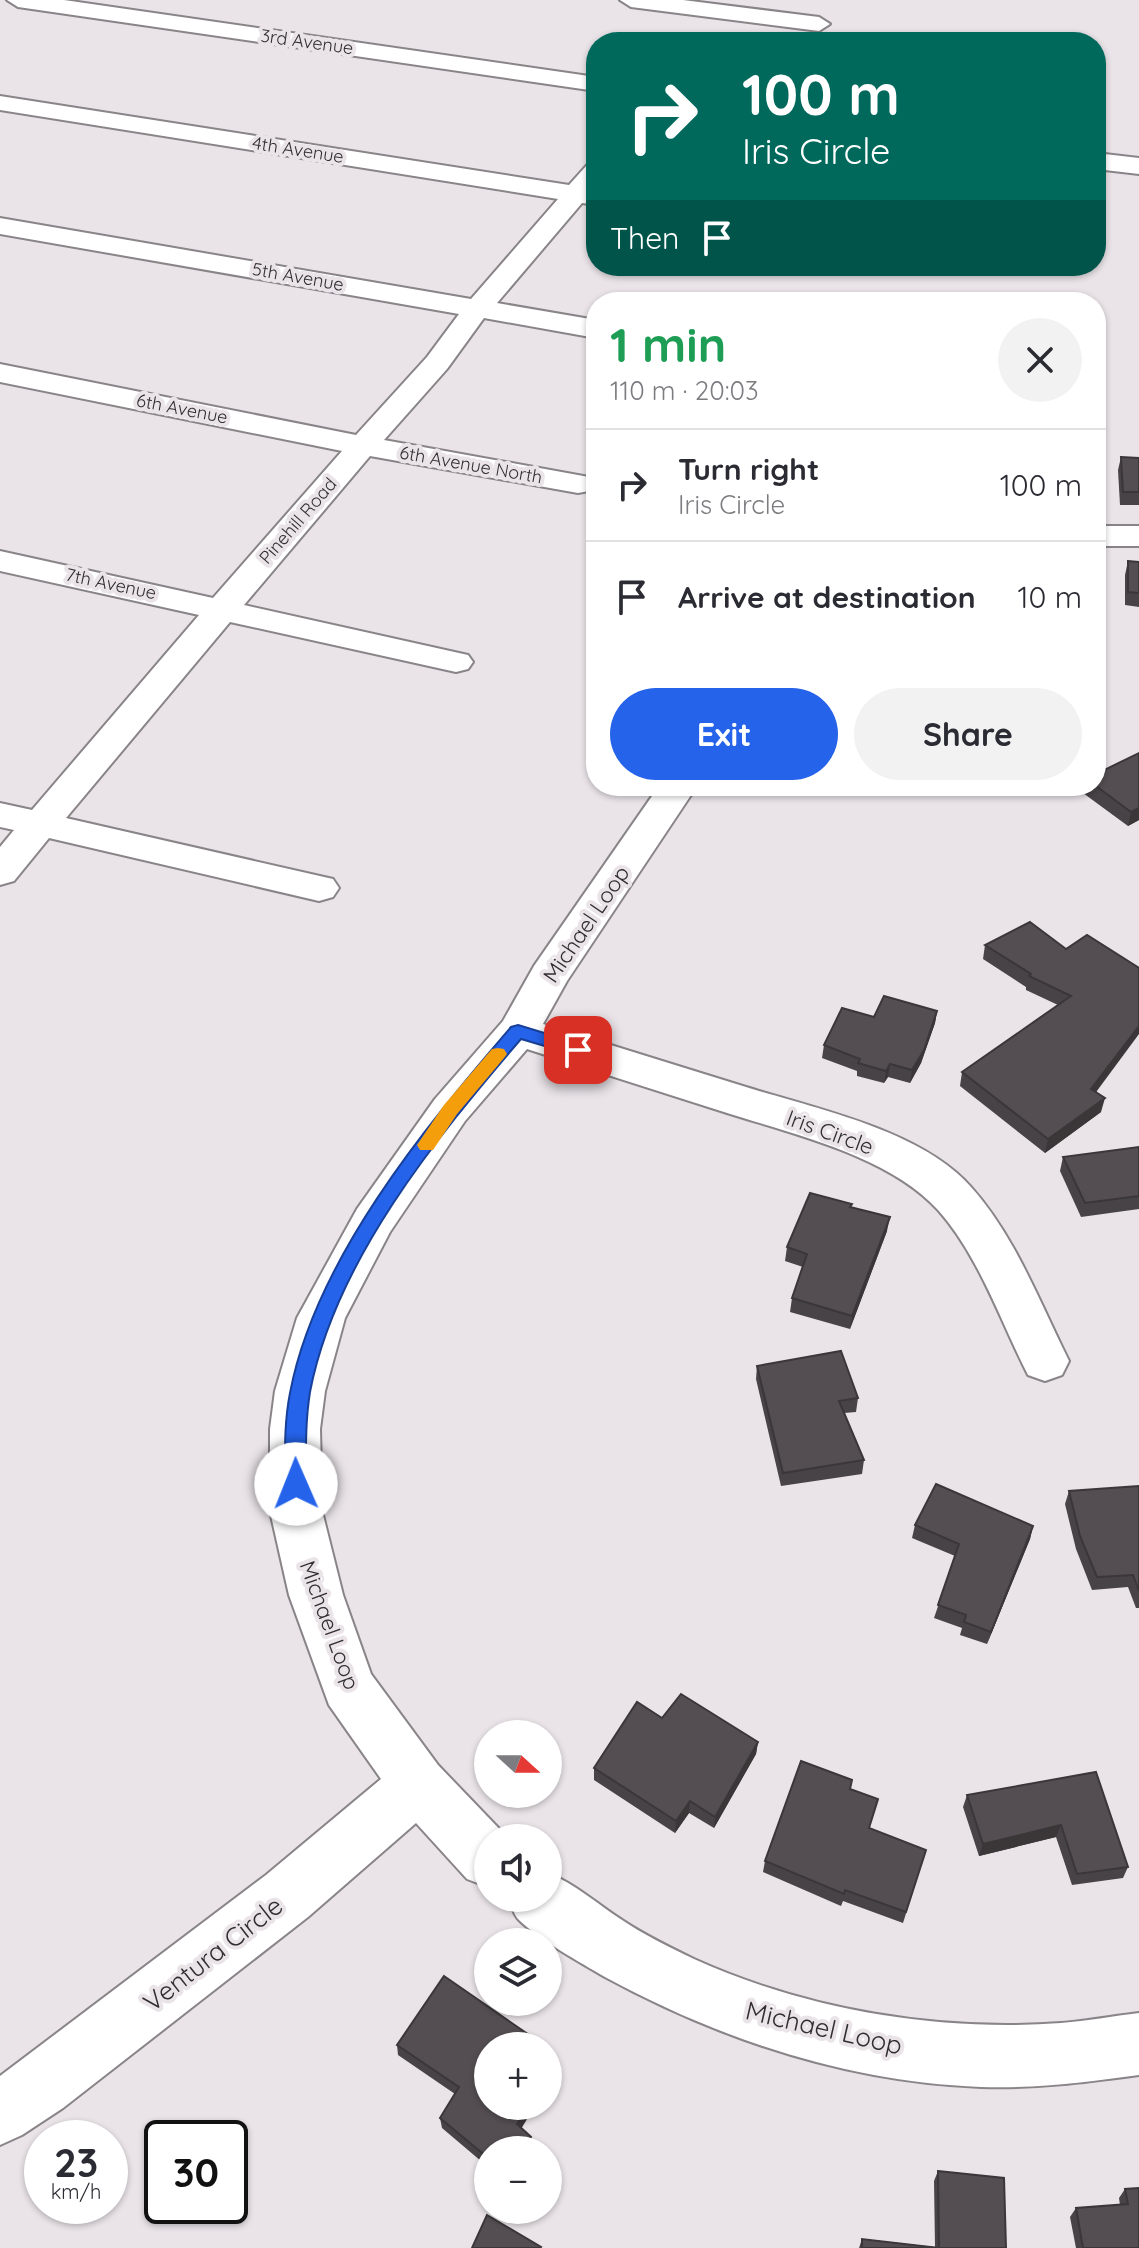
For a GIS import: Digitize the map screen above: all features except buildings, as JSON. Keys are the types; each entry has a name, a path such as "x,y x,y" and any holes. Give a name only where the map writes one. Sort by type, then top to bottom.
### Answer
{"street":[{"name":"3rd Avenue","path":"18,0 586,83"},
{"path":"631,0 737,6 819,24"},
{"path":"714,32 737,6"},
{"name":"4th Avenue","path":"0,103 586,187"},
{"path":"1106,162 1139,166"},
{"name":"Pinehill Road","path":"0,872 222,608 437,363 476,310 586,190"},
{"name":"5th Avenue","path":"0,226 586,327"},
{"name":"6th Avenue","path":"0,373 364,446"},
{"name":"6th Avenue North","path":"364,446 578,484"},
{"path":"1106,536 1139,536"},
{"name":"7th Avenue","path":"0,561 456,662"},
{"name":"Michael Loop","path":"474,1844 418,1784 348,1687 316,1595 296,1511 295,1429 300,1391 321,1318 373,1221 450,1110 518,1031 549,976 671,796"},
{"path":"0,815 319,888"},
{"name":"Iris Circle","path":"518,1031 830,1130 875,1147 916,1168 952,1196 977,1230 1045,1361"},
{"name":"Ventura Circle","path":"0,2113 41,2086 275,1906 418,1784"},
{"name":"Michael Loop","path":"556,1912 644,1968 711,2000 838,2036 907,2049 975,2055 1042,2056 1139,2044"}],"slow traffic":[{"path":"426,1145 450,1110 498,1054"}],"route":[{"path":"296,1484 295,1429 300,1391 321,1318 373,1221 450,1110 518,1031 578,1050"}]}
